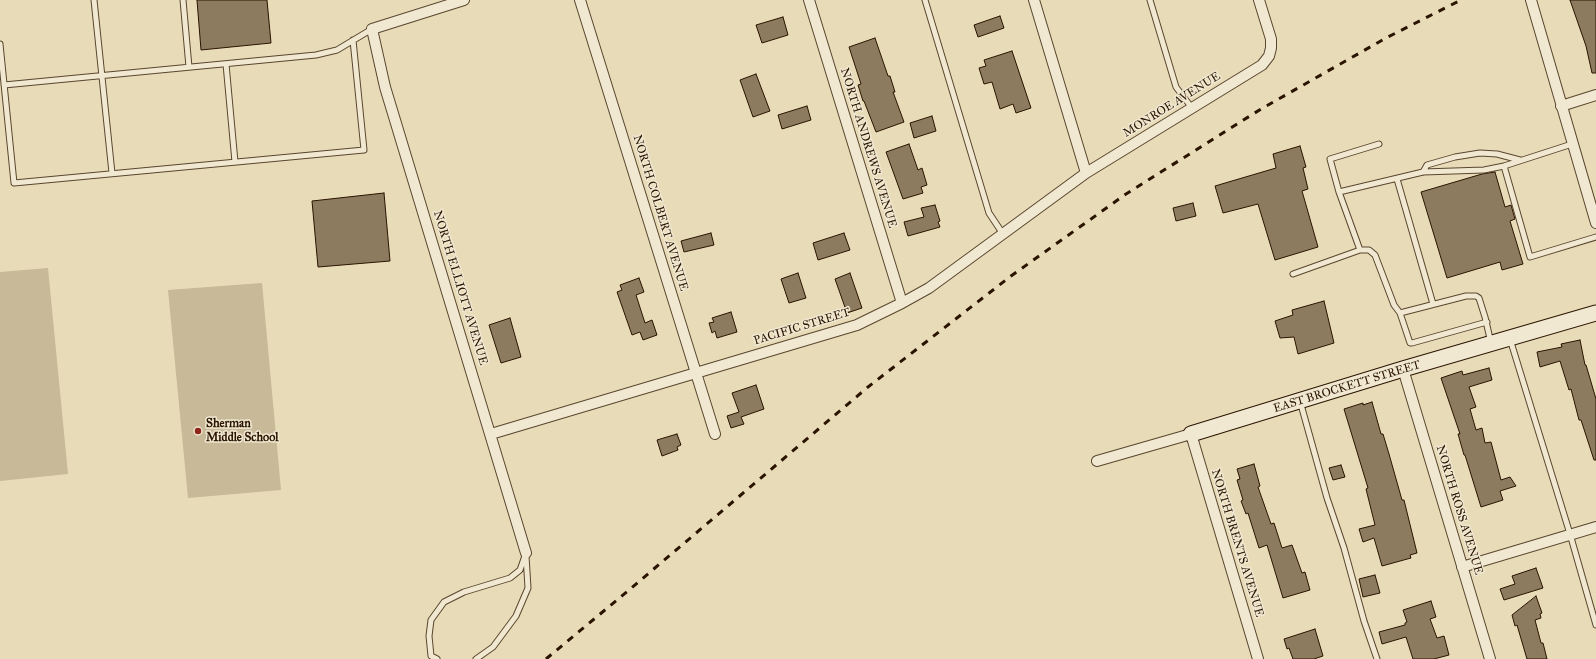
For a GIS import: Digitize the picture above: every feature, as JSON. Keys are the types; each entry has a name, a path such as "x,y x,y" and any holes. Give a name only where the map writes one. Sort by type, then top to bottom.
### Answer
{"street":[{"path":"372,30 464,0"},
{"name":"NORTH COLBERT AVENUE","path":"580,0 715,434"},
{"name":"NORTH ANDREWS AVENUE","path":"809,0 902,303"},
{"path":"1034,0 1086,173"},
{"name":"MONROE AVENUE","path":"1086,173 1262,65 1270,56 1271,39 1259,0"},
{"path":"1531,0 1596,223"},
{"name":"NORTH ELLIOTT AVENUE","path":"372,30 385,87 526,553"},
{"path":"1561,106 1596,95"},
{"name":"PACIFIC STREET","path":"491,434 857,325 929,288 1086,173"},
{"name":"EAST BROCKETT STREET","path":"1097,461 1596,313"},
{"name":"NORTH ROSS AVENUE","path":"1403,369 1490,659"},
{"name":"NORTH BRENTS AVENUE","path":"1191,434 1258,659"},
{"path":"1462,567 1596,527"}],"lane":[{"path":"94,0 112,173"},
{"path":"183,0 189,67"},
{"path":"925,0 989,213 1003,234"},
{"path":"1150,0 1176,87 1192,108"},
{"path":"4,85 316,55 338,50 372,30"},
{"path":"0,44 14,183 364,150 353,40"},
{"path":"226,64 235,162"},
{"path":"1360,250 1339,192 1330,159 1379,144"},
{"path":"1339,192 1424,172 1484,170 1504,166 1572,144"},
{"path":"1424,172 1427,166 1455,157 1480,153 1497,154 1521,160"},
{"path":"1504,166 1530,257 1596,237"},
{"path":"1397,179 1432,304"},
{"path":"1292,274 1360,250 1368,250 1375,255 1394,305 1400,313 1412,344 1486,322"},
{"path":"1400,313 1466,296 1476,296 1479,298 1491,344"},
{"path":"1510,338 1570,534 1596,625"},
{"path":"1300,401 1327,498 1344,548 1364,621 1377,659"},
{"path":"437,659 431,656 429,636 432,620 444,602 464,592 510,578 520,570 526,553"},
{"path":"476,659 493,647 516,616 528,588 526,553"}],"shaded area":[{"path":"48,268 68,474 0,481 0,272"},
{"path":"262,283 281,490 188,498 168,290"}],"building":[{"path":"197,0 267,0 271,43 201,50"},
{"path":"1570,0 1596,0 1596,73 1592,73 1586,46"},
{"path":"1000,16 1004,28 978,37 974,25"},
{"path":"783,17 788,35 762,43 756,25"},
{"path":"875,38 888,76 890,76 895,92 893,92 904,122 876,132 863,101 858,85 861,84 849,47"},
{"path":"1012,51 1031,108 1016,113 1013,104 1000,109 992,82 984,84 979,68 986,66 984,60"},
{"path":"756,74 770,111 753,117 740,80"},
{"path":"807,106 811,120 782,129 778,115"},
{"path":"932,116 936,131 914,138 910,123"},
{"path":"909,144 918,170 922,168 927,185 921,187 923,193 903,199 886,152"},
{"path":"1300,146 1306,167 1303,168 1308,189 1302,191 1318,247 1275,260 1258,204 1223,213 1215,186 1276,168 1273,154"},
{"path":"1495,172 1505,207 1511,205 1515,219 1510,221 1523,264 1502,270 1500,262 1447,278 1421,192 1482,174"},
{"path":"384,193 390,261 318,267 312,201"},
{"path":"1193,203 1196,216 1176,221 1173,208"},
{"path":"935,205 940,221 938,222 940,227 908,236 904,222 924,217 921,208"},
{"path":"711,233 714,245 684,252 681,241"},
{"path":"844,233 850,250 818,260 813,243"},
{"path":"798,273 806,298 789,303 781,279"},
{"path":"850,273 862,308 847,313 835,279"},
{"path":"639,278 644,292 636,295 645,323 652,320 657,335 643,340 640,332 632,335 617,292 622,290 620,285"},
{"path":"1324,301 1334,343 1298,354 1294,337 1280,338 1275,321 1293,315 1292,310"},
{"path":"731,312 737,332 717,338 715,331 712,333 709,323 714,322 712,318"},
{"path":"510,318 521,357 501,363 489,325"},
{"path":"1580,340 1585,365 1596,399 1596,460 1594,460 1581,420 1579,420 1571,389 1569,390 1560,361 1540,367 1537,352 1562,347 1561,344"},
{"path":"1489,368 1492,380 1469,387 1476,407 1470,409 1476,430 1482,428 1485,443 1491,442 1501,480 1510,477 1516,486 1500,491 1503,500 1481,507 1458,434 1460,434 1441,378 1462,371 1463,375"},
{"path":"756,385 764,409 741,417 744,424 731,428 727,416 739,412 732,393"},
{"path":"1372,402 1402,500 1404,500 1417,553 1410,555 1411,558 1382,566 1374,538 1363,542 1359,529 1375,525 1366,489 1368,488 1344,409 1363,403 1363,405"},
{"path":"677,434 681,445 677,447 678,450 662,456 657,440"},
{"path":"1254,464 1260,486 1258,487 1271,524 1274,523 1282,548 1292,545 1302,573 1305,572 1310,590 1283,598 1267,545 1259,548 1248,513 1246,514 1241,501 1243,500 1237,480 1240,479 1237,469"},
{"path":"1341,465 1345,477 1333,480 1329,468"},
{"path":"1536,568 1543,588 1504,600 1500,589 1515,584 1512,576"},
{"path":"1375,575 1380,593 1363,597 1359,579"},
{"path":"1536,596 1542,613 1540,614 1541,618 1535,620 1547,659 1527,659 1517,625 1515,626 1512,615"},
{"path":"1431,601 1436,617 1430,619 1437,638 1444,636 1449,655 1434,659 1413,659 1406,637 1382,644 1379,632 1405,625 1407,622 1403,610"},
{"path":"1315,629 1323,656 1314,659 1293,659 1289,648 1287,649 1284,639"}],"railway":[{"path":"546,659 868,387 1011,276 1126,194 1261,109 1386,38 1461,0"}],"place":[{"name":"Sherman Middle School","path":"198,431"}]}
